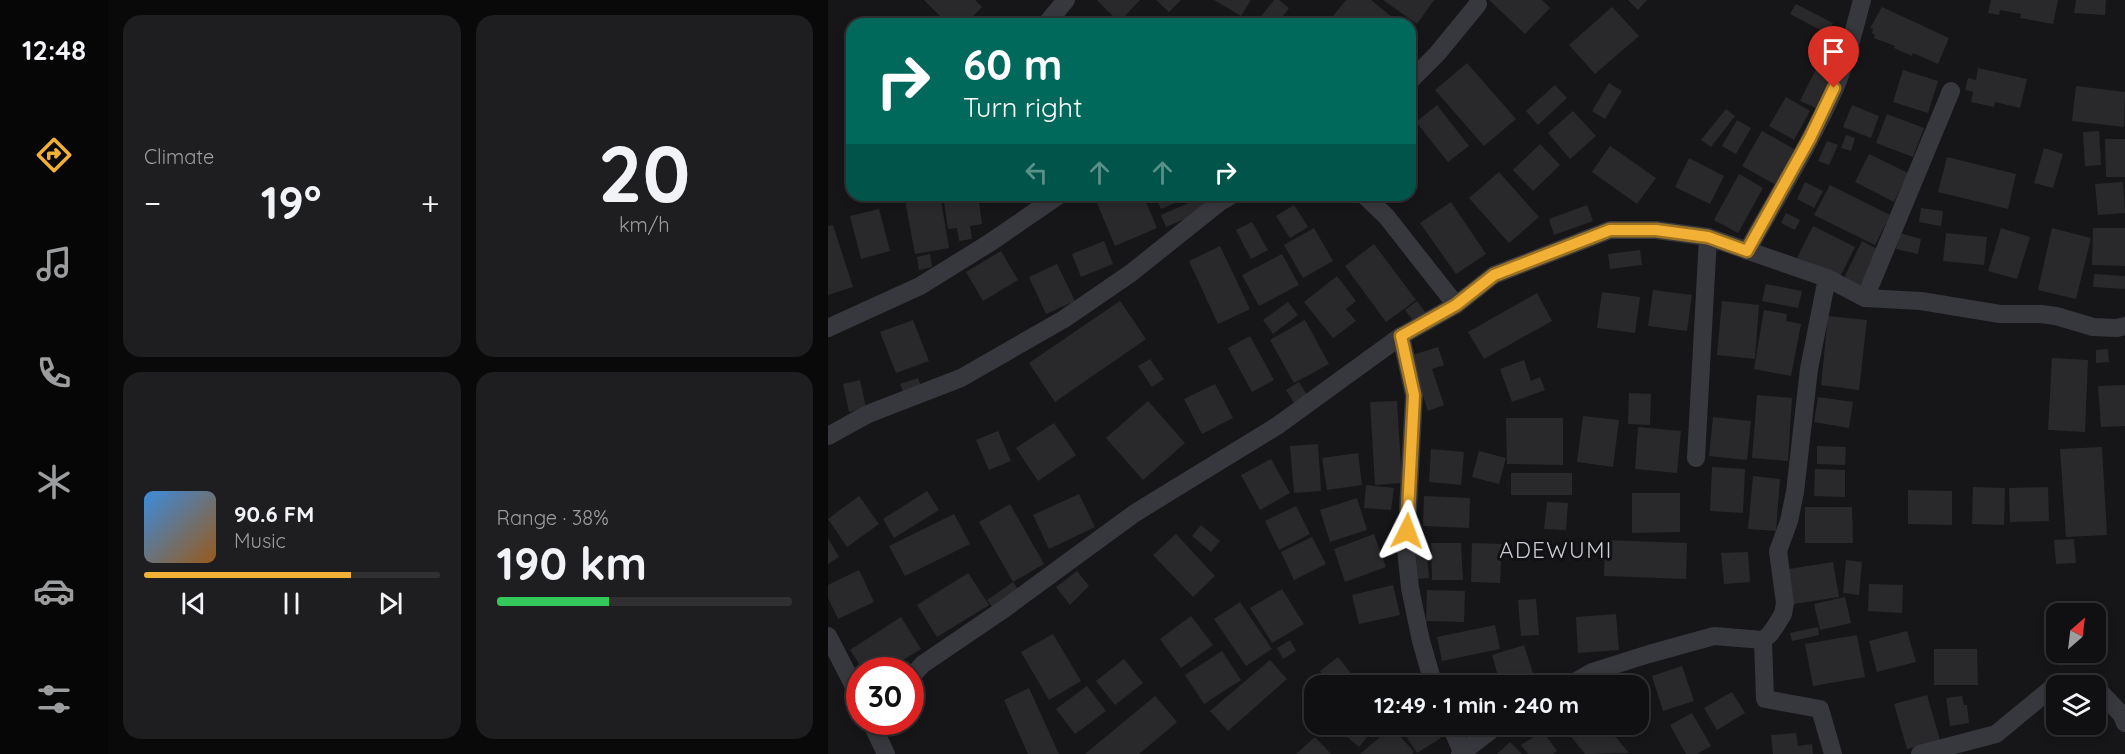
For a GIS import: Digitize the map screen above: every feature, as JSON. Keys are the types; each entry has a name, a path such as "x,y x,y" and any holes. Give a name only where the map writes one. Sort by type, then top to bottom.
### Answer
{"street":[{"path":"1051,18 1066,0"},
{"path":"1747,251 1810,138 1834,88 1850,48 1862,0"},
{"path":"1416,75 1443,47 1478,4"},
{"path":"1864,298 1951,92"},
{"path":"828,328 920,286 991,242 1050,201"},
{"path":"828,436 868,414 961,378 1064,318 1131,273 1222,201"},
{"path":"1370,201 1386,216 1456,305"},
{"path":"924,663 1004,609 1135,513 1277,426 1401,336 1456,305 1494,275 1610,230 1656,230 1708,237 1827,278 1864,298 1921,302 2000,315 2041,314 2093,327 2125,326"},
{"path":"1696,458 1708,237"},
{"path":"1587,675 1649,654 1714,636 1762,640 1770,634 1783,614 1785,603 1778,551 1796,492 1809,369 1827,278"},
{"path":"1401,336 1414,395 1406,549 1410,588 1431,675"},
{"path":"828,636 846,671"},
{"path":"1762,640 1766,699 1820,709 1833,754"},
{"path":"1920,754 1996,734 2046,693"},
{"path":"2106,698 2122,715 2125,723"},
{"path":"877,735 886,754"},
{"path":"1454,735 1462,754 1485,735"}],"building":[{"path":"924,0 975,0 982,7 971,18 942,18"},
{"path":"1097,0 1140,0 1123,18 1115,18"},
{"path":"1156,0 1181,0 1169,12"},
{"path":"1214,0 1251,0 1241,16"},
{"path":"1274,0 1279,0 1289,8 1282,18 1260,18"},
{"path":"1346,0 1371,0 1393,18 1336,18 1333,16"},
{"path":"1383,0 1434,0 1417,24 1416,18 1408,18"},
{"path":"1489,0 1542,0 1550,8 1525,34"},
{"path":"1628,0 1647,0 1638,10"},
{"path":"1991,0 2058,0 2053,24 2020,18 2021,14 2000,10 1999,15 1988,13"},
{"path":"2076,0 2106,0 2105,15 2074,13"},
{"path":"1796,4 1833,23 1828,34 1790,14"},
{"path":"1612,7 1639,36 1595,74 1569,45"},
{"path":"1882,7 1949,38 1938,64 1913,53 1912,56 1874,38 1873,29 1870,28"},
{"path":"1467,63 1516,119 1484,146 1435,90"},
{"path":"1978,68 2027,79 2020,108 1995,102 1994,107 1971,102 1973,92 1965,90 1968,78 1976,80"},
{"path":"1816,69 1831,76 1816,108 1800,101"},
{"path":"1903,70 1938,81 1928,113 1893,102"},
{"path":"1609,83 1622,91 1605,119 1592,111"},
{"path":"1555,85 1567,98 1538,125 1526,111"},
{"path":"2076,86 2125,92 2124,127 2072,121"},
{"path":"1786,97 1810,111 1794,140 1769,126"},
{"path":"1437,105 1469,146 1448,162 1416,122"},
{"path":"1852,105 1879,116 1871,138 1843,127"},
{"path":"1726,109 1735,116 1711,147 1701,140"},
{"path":"1573,111 1596,136 1570,159 1548,133"},
{"path":"1887,114 1924,128 1913,157 1876,143"},
{"path":"1737,120 1751,128 1736,154 1722,146"},
{"path":"1762,131 1796,150 1776,185 1742,166"},
{"path":"2099,131 2101,165 2085,166 2083,132"},
{"path":"1846,135 1855,138 1851,151 1841,148"},
{"path":"2105,139 2125,139 2125,177 2106,177"},
{"path":"1827,141 1838,145 1829,165 1818,161"},
{"path":"1540,144 1560,165 1533,191 1513,170"},
{"path":"1610,146 1656,178 1637,204 1592,172"},
{"path":"2044,148 2063,154 2053,188 2034,183"},
{"path":"1869,154 1908,173 1894,202 1855,182"},
{"path":"1947,157 2016,174 2008,209 1938,192"},
{"path":"1689,158 1724,176 1710,204 1675,187"},
{"path":"1499,172 1539,217 1509,243 1469,198"},
{"path":"1739,174 1763,188 1738,233 1714,220"},
{"path":"1805,182 1823,191 1814,208 1797,199"},
{"path":"2123,182 2125,213 2098,215 2095,184"},
{"path":"1830,185 1890,215 1875,245 1814,215"},
{"path":"905,201 941,201 949,248 915,254"},
{"path":"944,201 979,201 982,224 970,226 972,239 959,241 957,228 948,229"},
{"path":"1096,201 1146,201 1157,228 1115,246"},
{"path":"1157,201 1179,201 1161,209"},
{"path":"1193,201 1202,201 1206,210 1166,227 1161,215"},
{"path":"1451,202 1486,254 1456,274 1420,223"},
{"path":"1294,205 1308,227 1290,238 1276,216"},
{"path":"1587,205 1593,221 1554,235 1549,219"},
{"path":"1921,208 1943,211 1941,226 1919,222"},
{"path":"879,209 890,251 861,259 850,216"},
{"path":"1786,213 1800,220 1795,230 1781,223"},
{"path":"1252,222 1268,250 1251,259 1236,230"},
{"path":"833,225 853,287 828,295 828,226"},
{"path":"1813,226 1855,247 1839,279 1797,258"},
{"path":"1314,228 1333,261 1303,278 1284,245"},
{"path":"2001,228 2030,237 2017,279 1988,271"},
{"path":"2052,228 2091,238 2076,299 2038,290"},
{"path":"2093,228 2125,228 2125,266 2092,265"},
{"path":"1900,233 1921,239 1918,254 1896,249"},
{"path":"1946,233 1987,237 1984,265 1943,261"},
{"path":"1104,241 1113,264 1081,277 1072,254"},
{"path":"1862,241 1877,249 1859,288 1843,280"},
{"path":"1374,244 1416,300 1386,322 1345,266"},
{"path":"1220,246 1250,309 1218,324 1189,261"},
{"path":"1640,250 1642,265 1610,269 1608,254"},
{"path":"1001,251 1018,280 983,301 966,272"},
{"path":"930,254 932,267 919,270 917,257"},
{"path":"1282,254 1299,285 1259,306 1242,275"},
{"path":"1057,264 1075,301 1046,314 1029,277"},
{"path":"2094,274 2125,276 2125,289 2093,287"},
{"path":"1337,276 1356,301 1346,309 1356,321 1333,338 1304,302"},
{"path":"1766,284 1802,291 1798,308 1762,301"},
{"path":"1653,290 1692,295 1687,331 1648,326"},
{"path":"1602,292 1640,297 1635,333 1597,328"},
{"path":"1537,293 1552,321 1484,359 1468,332"},
{"path":"1120,301 1146,339 1055,402 1029,363"},
{"path":"1417,301 1426,313 1414,322 1405,310"},
{"path":"1722,301 1759,305 1755,359 1717,355"},
{"path":"1288,302 1298,315 1273,334 1263,320"},
{"path":"1764,310 1787,314 1786,321 1801,324 1791,376 1754,369"},
{"path":"1828,316 1867,320 1859,390 1821,385"},
{"path":"913,320 929,361 896,373 880,332"},
{"path":"1305,320 1329,364 1294,383 1270,340"},
{"path":"1250,336 1274,380 1252,392 1228,348"},
{"path":"1438,347 1444,365 1432,369 1444,405 1428,411 1409,356"},
{"path":"2108,349 2109,362 2096,363 2096,350"},
{"path":"2052,358 2088,360 2085,432 2048,430"},
{"path":"1150,359 1164,379 1152,387 1138,366"},
{"path":"1524,360 1531,381 1540,377 1545,390 1512,402 1500,369"},
{"path":"918,378 922,388 904,394 900,384"},
{"path":"860,380 866,408 849,412 843,384"},
{"path":"1299,382 1309,398 1296,406 1286,390"},
{"path":"1215,384 1233,418 1202,434 1184,399"},
{"path":"2125,385 2125,426 2101,427 2098,386"},
{"path":"1629,393 1651,394 1650,425 1628,424"},
{"path":"1757,395 1792,398 1788,461 1752,458"},
{"path":"1818,397 1853,402 1849,428 1814,422"},
{"path":"1148,401 1185,443 1143,480 1106,438"},
{"path":"1397,401 1402,483 1375,485 1370,402"},
{"path":"1583,416 1619,420 1613,467 1577,462"},
{"path":"1713,417 1751,421 1747,460 1709,456"},
{"path":"1506,418 1563,418 1563,465 1507,464"},
{"path":"1054,423 1076,455 1038,481 1016,448"},
{"path":"1638,427 1681,431 1677,473 1635,469"},
{"path":"998,431 1011,461 989,470 976,440"},
{"path":"1318,444 1321,491 1294,493 1290,446"},
{"path":"1817,446 1846,447 1845,465 1817,464"},
{"path":"2102,447 2107,535 2066,537 2060,449"},
{"path":"1431,449 1464,452 1461,485 1429,482"},
{"path":"1479,451 1506,458 1499,484 1472,477"},
{"path":"1358,453 1362,485 1327,490 1322,458"},
{"path":"1271,459 1290,493 1260,510 1241,475"},
{"path":"1712,467 1745,469 1743,513 1710,511"},
{"path":"1815,469 1845,470 1845,497 1814,496"},
{"path":"1511,473 1572,473 1572,495 1511,495"},
{"path":"1753,476 1780,479 1776,531 1748,529"},
{"path":"1366,485 1394,488 1391,510 1364,508"},
{"path":"1973,487 2005,488 2004,525 1972,524"},
{"path":"2048,487 2049,521 2010,522 2009,488"},
{"path":"1908,490 1952,491 1952,525 1908,524"},
{"path":"927,491 939,510 894,538 883,519"},
{"path":"1632,493 1680,493 1680,532 1632,533"},
{"path":"1079,494 1095,527 1049,549 1033,515"},
{"path":"859,496 879,524 847,547 828,519"},
{"path":"1424,496 1470,498 1469,528 1423,526"},
{"path":"1357,498 1367,530 1330,542 1320,510"},
{"path":"1547,502 1568,503 1566,530 1544,529"},
{"path":"1010,504 1044,564 1013,582 979,522"},
{"path":"1296,506 1310,534 1279,550 1265,521"},
{"path":"1805,507 1852,507 1853,543 1805,543"},
{"path":"954,514 970,544 905,576 889,546"},
{"path":"1201,525 1220,541 1211,552 1192,536"},
{"path":"1176,534 1215,576 1193,597 1153,555"},
{"path":"1374,534 1386,567 1345,582 1334,549"},
{"path":"1312,537 1326,564 1294,580 1281,552"},
{"path":"828,538 839,557 828,564"},
{"path":"2074,539 2076,563 2056,564 2054,540"},
{"path":"1605,540 1687,543 1686,579 1604,576"},
{"path":"1431,543 1461,543 1463,580 1432,580"},
{"path":"1472,543 1502,544 1500,583 1471,582"},
{"path":"1426,544 1429,578 1418,579 1415,545"},
{"path":"1748,552 1750,582 1724,584 1721,553"},
{"path":"1846,560 1862,562 1859,595 1843,593"},
{"path":"1833,562 1839,597 1794,604 1789,569"},
{"path":"859,570 874,602 838,619 828,598 828,585"},
{"path":"1077,571 1089,586 1070,605 1056,587"},
{"path":"968,573 989,605 937,637 917,605"},
{"path":"1013,582 1022,595 996,612 987,600"},
{"path":"1869,584 1903,585 1902,613 1868,611"},
{"path":"1393,585 1400,615 1359,624 1352,595"},
{"path":"1282,589 1304,624 1272,643 1250,608"},
{"path":"1427,590 1465,591 1464,622 1426,621"},
{"path":"1845,597 1851,623 1820,630 1814,604"},
{"path":"1536,599 1539,635 1521,636 1518,600"},
{"path":"1240,602 1272,649 1246,666 1214,619"},
{"path":"1616,614 1619,650 1578,653 1576,617"},
{"path":"1191,616 1213,645 1181,668 1160,639"},
{"path":"901,617 921,649 908,657 855,657 850,650"},
{"path":"1495,625 1500,649 1442,661 1437,637"},
{"path":"1818,627 1819,635 1792,641 1790,633"},
{"path":"1907,631 1916,662 1877,672 1869,641"},
{"path":"1053,634 1081,681 1049,700 1021,652"},
{"path":"1857,635 1865,677 1813,686 1805,644"},
{"path":"1290,640 1296,651 1283,659 1277,648"},
{"path":"1524,645 1534,675 1498,675 1492,655"},
{"path":"1934,649 1977,649 1978,685 1934,685"},
{"path":"1222,651 1241,680 1204,704 1185,675"},
{"path":"1338,657 1352,675 1323,675 1320,671"},
{"path":"1124,659 1143,683 1115,705 1096,681"},
{"path":"1270,660 1287,679 1228,731 1210,711"},
{"path":"1682,666 1694,701 1663,711 1652,676"},
{"path":"1087,686 1106,711 1075,734 1056,709"},
{"path":"1029,688 1059,754 1028,754 1004,700"},
{"path":"1732,692 1745,713 1717,730 1704,708"},
{"path":"1927,695 1940,740 1907,749 1894,704"},
{"path":"1155,696 1177,722 1139,754 1085,754"},
{"path":"1962,696 1964,705 1967,705 1969,723 1950,726 1946,698"},
{"path":"1692,713 1711,746 1697,754 1686,754 1670,725"},
{"path":"1796,733 1798,746 1812,744 1813,754 1773,754 1771,735"},
{"path":"1345,735 1369,735 1359,747"},
{"path":"1383,735 1399,735 1414,752 1412,754 1360,754"},
{"path":"1405,735 1439,735 1441,738 1417,753"},
{"path":"1537,735 1546,735 1557,751 1553,754 1528,754 1521,745"},
{"path":"1570,735 1614,735 1629,753 1585,754"},
{"path":"1315,737 1331,754 1296,754"},
{"path":"1510,742 1522,754 1497,754"}],"district":[{"name":"ADEWUMI","path":"1556,550"}],"route":[{"path":"1407,531 1414,395 1401,336 1456,305 1494,275 1610,230 1656,230 1708,237 1747,251 1810,138 1834,88"}]}
